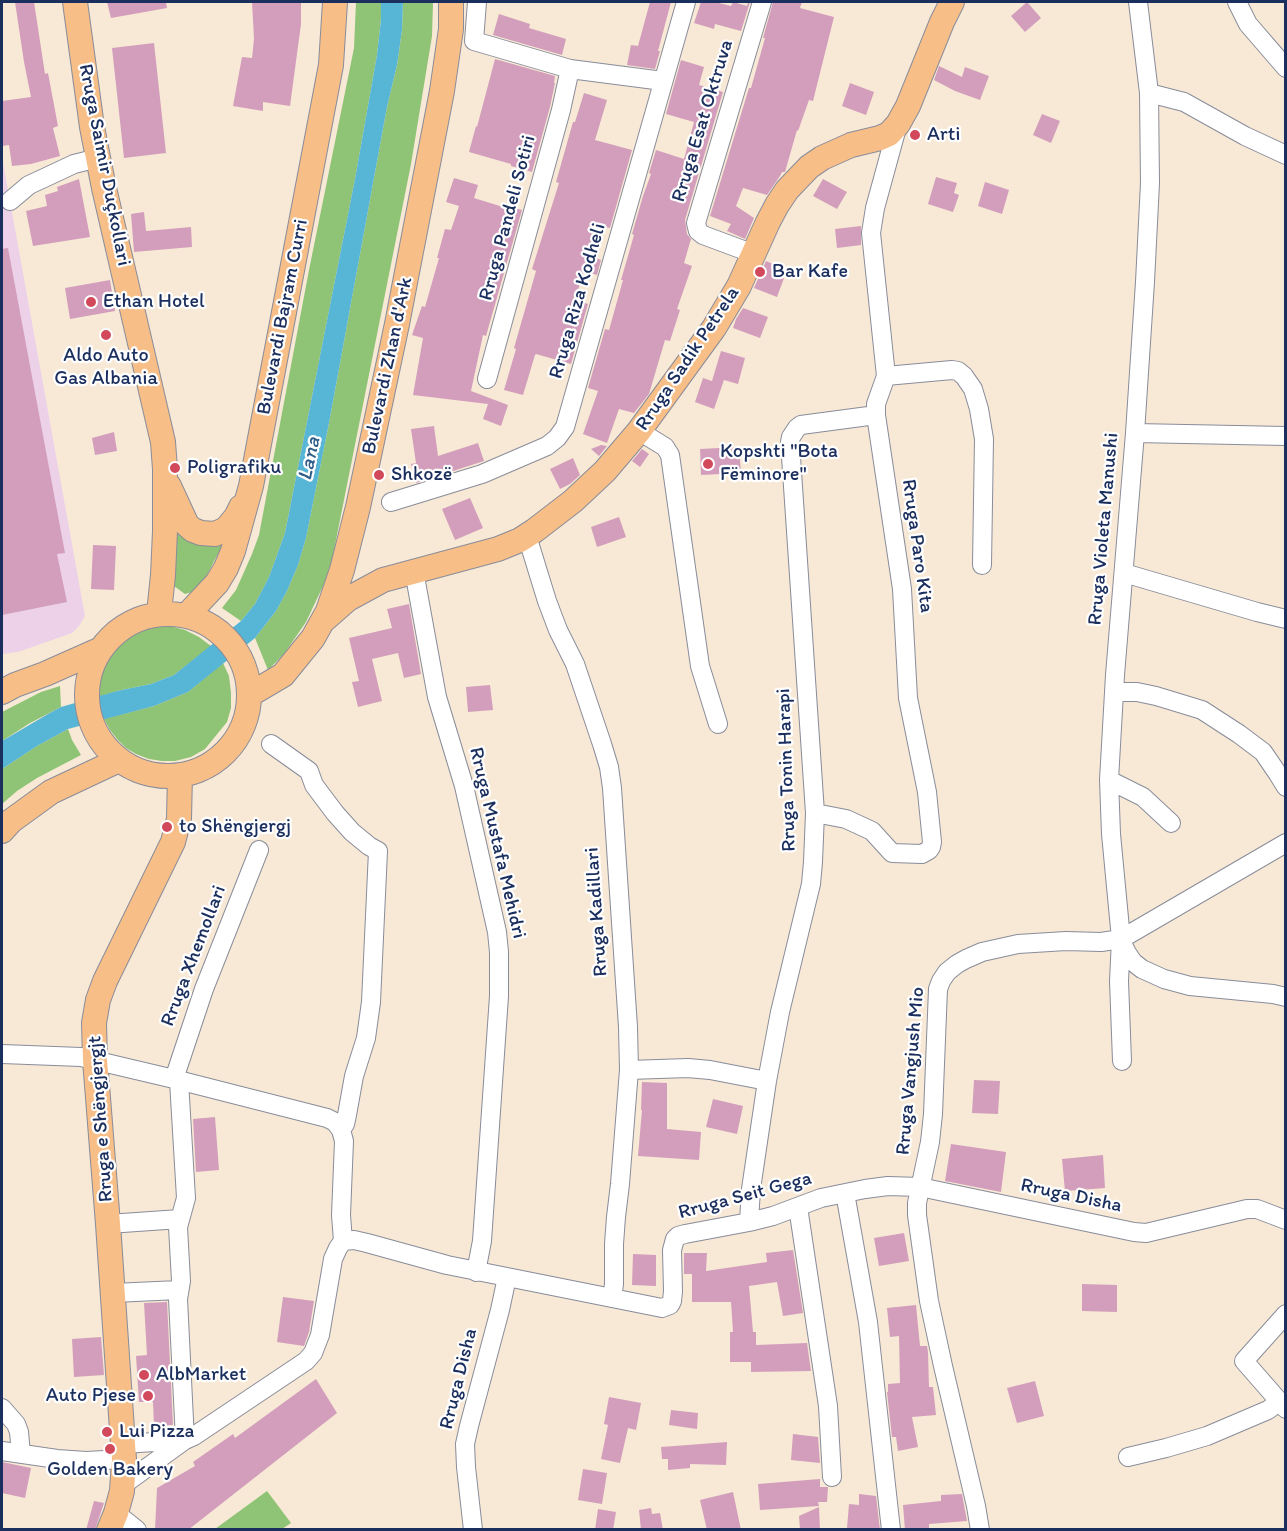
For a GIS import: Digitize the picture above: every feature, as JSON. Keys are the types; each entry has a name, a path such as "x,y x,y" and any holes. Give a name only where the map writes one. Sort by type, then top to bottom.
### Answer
{"main road":[{"name":"Rruga Saimir Duçkollari","path":"75,2 92,127 104,188 162,435 165,475 164,564 159,613"},
{"name":"Bulevardi Bajram Curri","path":"197,619 233,551 250,486 331,65 335,2"},
{"name":"Bulevardi Zhan d'Ark","path":"249,695 283,675 313,638 324,620 337,588 358,507 397,324 442,91 451,29 451,2"},
{"path":"898,124 908,106 952,2"},
{"name":"Rruga Sadik Petrela","path":"324,620 348,599 383,580 498,549 527,536 573,501 615,461 714,328 739,286 777,205 787,190 809,166 834,152 889,134 898,124"},
{"path":"165,475 176,505 187,525 193,530 208,535 230,525 250,486"},
{"path":"351,536 361,567 369,575 383,580"},
{"path":"6,687 45,674 99,650 119,629 131,622 159,613 197,619 227,638 245,668 249,695 247,714 240,732 229,748 215,761 198,771 180,775 156,774 137,770 119,760 99,738 88,710 86,695 88,680 99,650"},
{"path":"2,831 11,821 51,792 119,760"},
{"name":"Rruga e Shëngjergjt","path":"113,1521 123,1485 124,1452 93,1032 98,1000 105,981 173,842 178,819 180,775"}],"street":[{"path":"477,2 474,41 570,69 663,81"},
{"name":"Rruga Riza Kodheli","path":"391,502 482,474 547,446 565,427 686,2"},
{"name":"Rruga Esat Oktruva","path":"754,254 703,235 698,231 696,223 762,2"},
{"name":"Rruga Violeta Manushi","path":"1122,1061 1120,939 1109,780 1135,433 1150,183 1149,93 1138,2"},
{"path":"1237,2 1248,24 1286,68"},
{"name":"Rruga Pandeli Sotiri","path":"487,379 561,110 570,69"},
{"path":"1149,93 1184,102 1245,136 1286,155"},
{"name":"Rruga Paro Kita","path":"814,813 846,819 866,827 892,853 921,854 931,847 927,792 908,698 902,589 876,415 876,404 886,376 871,233 875,208 898,124"},
{"path":"9,201 29,185 74,164 98,158"},
{"path":"886,376 952,370 964,376 973,389 984,439 982,565"},
{"name":"Rruga Tonin Harapi","path":"749,1222 754,1168 767,1081 780,1012 811,884 813,862 814,813 790,442 791,437 801,425 876,415"},
{"path":"639,431 665,447 670,455 700,666 718,724"},
{"path":"1135,433 1286,436"},
{"name":"Rruga Kadillari","path":"527,536 547,601 575,664 609,767 613,799 629,1070 621,1184 614,1235 612,1298"},
{"name":"Rruga Mustafa Mehidri","path":"414,571 437,697 464,786 497,932 499,952 499,996 483,1230 476,1272"},
{"path":"1124,573 1286,619"},
{"path":"1114,692 1137,692 1202,710 1263,752 1286,787"},
{"path":"271,744 309,771 314,785 335,813 360,839 378,851 371,1002 366,1038 354,1076 348,1115 341,1130"},
{"path":"1109,780 1143,797 1171,823"},
{"name":"Rruga Vangjush Mio","path":"980,1530 929,1301 917,1215 917,1203 928,1153 933,1114 938,989 941,981 957,964 976,954 1018,944 1066,941 1101,942 1120,939 1286,843"},
{"name":"Rruga Xhemollari","path":"176,1080 204,989 259,850"},
{"path":"1120,939 1133,962 1142,969 1164,979 1190,986 1286,997"},
{"path":"2,1054 81,1057 95,1060 327,1118 335,1122 341,1130 344,1142 340,1215 343,1241 333,1259 320,1335 313,1353 306,1361 203,1431 185,1440 123,1485"},
{"path":"629,1070 688,1068 767,1081"},
{"path":"176,1080 186,1198 178,1227 181,1281 178,1299 185,1440"},
{"name":"Rruga Disha","path":"845,1193 888,1186 920,1187 1146,1233 1247,1209 1257,1209 1286,1220"},
{"path":"845,1193 868,1322 891,1530"},
{"name":"Rruga Seit Gega","path":"343,1241 354,1240 476,1272 662,1308 670,1305 673,1297 672,1250 675,1239 685,1234 749,1222 821,1198 845,1193"},
{"path":"798,1207 828,1406 832,1477"},
{"path":"108,1224 180,1220"},
{"name":"Rruga Disha","path":"473,1530 465,1444 507,1277"},
{"path":"113,1293 179,1290"},
{"path":"1128,1457 1207,1436 1282,1405 1244,1361 1284,1320"},
{"path":"2,1408 16,1424 21,1454"},
{"path":"2,1451 86,1461 185,1440"},
{"path":"113,1521 137,1530"}],"shaded area":[{"path":"2,157 85,616 72,633 18,652 2,654"}],"green space":[{"path":"356,2 381,2 381,19 377,55 355,179 285,533 269,577 255,604 241,621 222,608 236,590 259,535 354,48"},
{"path":"403,2 433,2 432,36 411,164 332,560 324,584 306,622 284,654 268,670 255,638 276,611 287,591 306,538 387,107 397,65"},
{"path":"174,518 227,536 205,579 196,591 185,594 174,586"},
{"path":"170,626 185,630 211,646 174,675 151,684 98,697 100,672 108,657 119,644 134,634 152,627"},
{"path":"223,663 229,676 231,693 231,708 227,722 205,749 191,757 162,761 136,754 117,739 104,719 154,706 188,692"},
{"path":"60,686 61,707 2,741 2,712 41,692"},
{"path":"68,729 81,755 37,778 2,804 2,769"},
{"path":"267,1491 291,1523 282,1529 215,1529"}],"water":[{"name":"Lana","path":"381,2 403,2 397,65 387,107 306,538 287,591 276,611 255,638 188,692 154,706 68,729 2,769 2,741 48,714 61,707 151,684 174,675 241,621 255,604 269,577 285,533 355,179 377,55"}],"building":[{"path":"15,2 34,2 45,74 48,73 58,126 53,128 60,156 31,164 12,166 9,145 2,146 2,101 31,97"},
{"path":"107,2 166,2 167,8 111,18"},
{"path":"252,2 301,2 301,24 290,106 263,102 263,111 233,106 242,57 252,58 254,39"},
{"path":"650,2 671,2 655,69 627,65 631,45 638,46"},
{"path":"701,2 715,2 731,6 733,2 747,6 750,2 741,31 715,24 714,29 694,23"},
{"path":"773,2 802,2 800,8 834,17 813,101 809,100 797,130 785,172 782,172 767,195 743,188 736,206 754,218 745,239 727,231 731,224 710,216 749,88 751,88"},
{"path":"1027,2 1041,18 1025,32 1011,16"},
{"path":"499,14 530,24 529,28 566,39 562,55 493,35"},
{"path":"154,43 166,153 124,158 112,48"},
{"path":"495,59 555,76 550,107 532,172 469,152"},
{"path":"681,60 704,67 699,85 723,92 685,220 687,234 691,239 684,263 692,266 677,309 680,310 670,341 665,340 649,394 634,413 619,409 607,443 583,434 598,391 588,388 605,329 609,330 634,235 632,234 656,150 684,159 694,122 666,114"},
{"path":"939,66 962,77 965,67 989,76 980,100 934,80"},
{"path":"850,83 874,92 866,115 842,106"},
{"path":"584,93 607,100 595,140 632,150 610,228 605,227 596,258 601,260 597,275 584,271 575,300 588,304 571,364 536,354 523,395 504,390 536,271 532,269 559,183 556,182 573,122 575,122"},
{"path":"1042,114 1060,121 1051,143 1033,135"},
{"path":"936,177 957,183 954,193 959,195 953,212 928,204"},
{"path":"454,178 478,185 474,198 522,210 486,336 483,335 471,391 508,405 501,426 483,419 488,404 413,395 423,338 412,335 422,306 425,307 445,229 451,230 459,206 446,202"},
{"path":"79,179 90,237 33,246 26,211 47,206 45,195 58,191 57,187"},
{"path":"823,179 847,192 837,209 813,196"},
{"path":"985,182 1009,190 1002,214 978,206"},
{"path":"144,212 146,231 191,227 192,247 134,252 131,214"},
{"path":"861,226 861,245 837,248 835,229"},
{"path":"8,248 65,553 57,554 67,602 2,615 2,249"},
{"path":"766,261 787,270 777,297 754,288"},
{"name":"Ethan Hotel","path":"110,280 115,311 70,319 65,288"},
{"path":"743,308 768,317 760,338 733,328"},
{"path":"721,351 745,358 738,384 724,380 714,409 695,402 703,378 712,381"},
{"path":"434,426 438,456 478,443 484,461 416,483 411,464 416,463 411,429"},
{"path":"114,432 117,451 95,455 92,438"},
{"path":"601,445 607,446 599,456 591,449"},
{"path":"739,447 741,473 701,475 700,449"},
{"path":"642,449 649,454 640,467 632,461"},
{"path":"573,458 580,475 560,489 550,469"},
{"path":"470,498 483,528 455,540 442,509"},
{"path":"619,517 626,537 597,547 591,527"},
{"path":"93,545 116,546 114,590 91,589"},
{"path":"409,604 421,674 404,678 398,653 372,659 382,701 358,707 352,682 359,681 349,638 392,628 387,609"},
{"path":"490,685 493,710 468,712 466,687"},
{"path":"974,1080 1000,1081 998,1114 972,1113"},
{"path":"642,1082 667,1083 667,1129 701,1132 699,1160 638,1156"},
{"path":"713,1099 743,1106 737,1134 706,1127"},
{"path":"215,1117 219,1170 196,1172 193,1119"},
{"path":"951,1144 1006,1152 1001,1192 945,1181"},
{"path":"1103,1155 1105,1188 1065,1191 1062,1159"},
{"path":"904,1233 909,1261 879,1266 874,1238"},
{"path":"793,1250 803,1313 783,1316 777,1282 749,1286 753,1332 756,1332 756,1345 807,1343 811,1371 751,1372 751,1362 730,1362 730,1332 733,1332 731,1302 692,1302 692,1274 684,1274 684,1253 707,1253 706,1271 767,1262 766,1253"},
{"path":"633,1254 656,1255 656,1286 632,1285"},
{"path":"1082,1284 1117,1285 1117,1312 1082,1311"},
{"path":"283,1297 314,1301 309,1332 304,1346 277,1342"},
{"path":"167,1302 173,1425 154,1426 153,1402 139,1402 136,1356 147,1355 144,1303"},
{"path":"916,1305 920,1346 927,1346 929,1387 933,1387 936,1415 912,1417 918,1447 898,1451 896,1437 892,1437 887,1392 888,1384 900,1383 899,1336 890,1337 887,1308"},
{"path":"101,1337 104,1375 74,1377 72,1339"},
{"path":"316,1379 337,1413 188,1530 155,1530 157,1488 195,1466 193,1462 233,1434 235,1438"},
{"path":"1035,1381 1044,1416 1017,1423 1007,1388"},
{"path":"609,1397 641,1403 636,1430 628,1428 620,1463 601,1459 608,1425 604,1424"},
{"path":"671,1410 698,1413 697,1429 669,1425"},
{"path":"793,1434 818,1437 820,1463 791,1460"},
{"path":"727,1442 726,1465 690,1464 690,1468 668,1470 668,1459 662,1459 661,1447"},
{"path":"2,1462 31,1468 25,1498 2,1493"},
{"path":"583,1469 607,1473 602,1504 578,1500"},
{"path":"820,1479 820,1487 828,1487 827,1502 818,1502 819,1506 760,1510 758,1484"},
{"path":"733,1492 741,1530 707,1530 700,1500"},
{"path":"859,1494 876,1496 880,1530 847,1528 849,1504 859,1505"},
{"path":"962,1494 967,1521 929,1524 929,1530 905,1530 903,1505 941,1501 941,1495"},
{"path":"94,1501 104,1503 95,1530 86,1530"},
{"path":"819,1507 820,1530 800,1530 799,1516"},
{"path":"651,1508 652,1514 660,1513 663,1530 641,1530 639,1510"},
{"path":"598,1509 616,1512 613,1530 595,1530"}],"place":[{"name":"Arti","path":"915,135"},
{"name":"Bar Kafe","path":"760,272"},
{"name":"Ethan Hotel","path":"91,302"},
{"name":"Aldo Auto Gas Albania","path":"106,335"},
{"name":"Kopshti \"Bota Fëminore\"","path":"708,464"},
{"name":"Poligrafiku","path":"175,468"},
{"name":"Shkozë","path":"379,475"},
{"name":"to Shëngjergj","path":"167,827"},
{"name":"AlbMarket","path":"144,1375"},
{"name":"Auto Pjese","path":"148,1396"},
{"name":"Lui Pizza","path":"107,1432"},
{"name":"Golden Bakery","path":"110,1449"}]}
